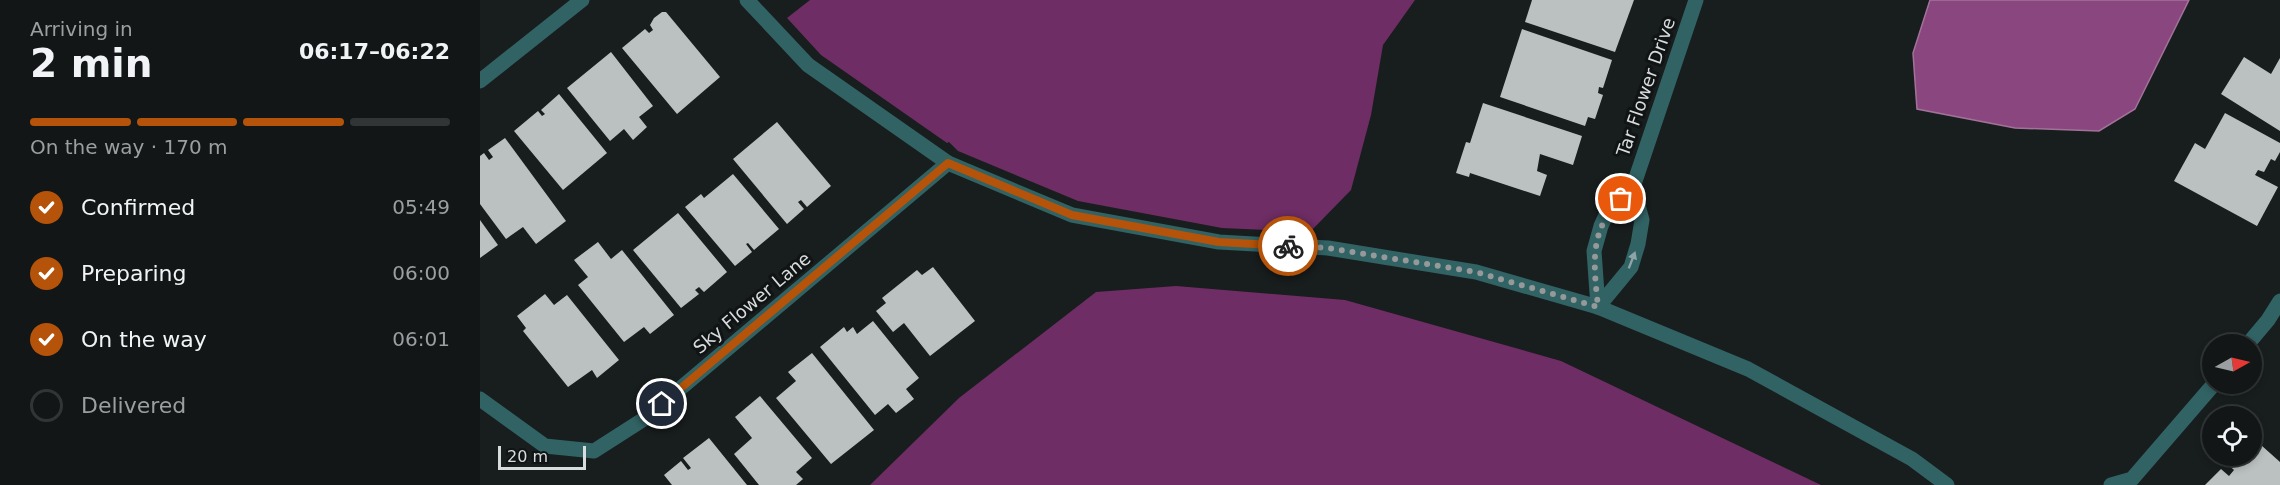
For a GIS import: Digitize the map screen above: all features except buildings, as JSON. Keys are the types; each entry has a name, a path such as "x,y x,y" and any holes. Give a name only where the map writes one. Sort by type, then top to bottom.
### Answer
{"street":[{"path":"480,81 582,0"},
{"path":"747,0 808,66 948,163 1072,215 1219,242 1328,248 1476,272 1598,307 1748,369 1912,459 1947,485"},
{"name":"Tar Flower Drive","path":"1598,307 1594,251 1596,243 1608,211 1633,187 1696,0"},
{"name":"Sky Flower Lane","path":"480,399 545,446 594,451 644,419 948,163"},
{"path":"1598,307 1630,267 1635,252 1642,220 1633,187"},
{"path":"2256,334 2280,300"},
{"path":"2111,485 2132,482 2206,394"}],"shaded area":[{"path":"810,0 1415,0 1383,45 1371,115 1351,190 1310,232 1222,228 1078,201 958,151 949,142 947,143 821,55 787,18"},
{"path":"1930,0 2189,0 2135,109 2099,131 2015,128 1917,109 1913,53"},
{"path":"1176,286 1345,300 1561,361 1821,485 870,485 959,398 1096,292"}],"way so far":[{"path":"1288,246 1328,248 1476,272 1598,307 1594,251 1608,211 1621,199"}],"route":[{"path":"662,404 948,163 1072,215 1219,242 1288,246"}]}
